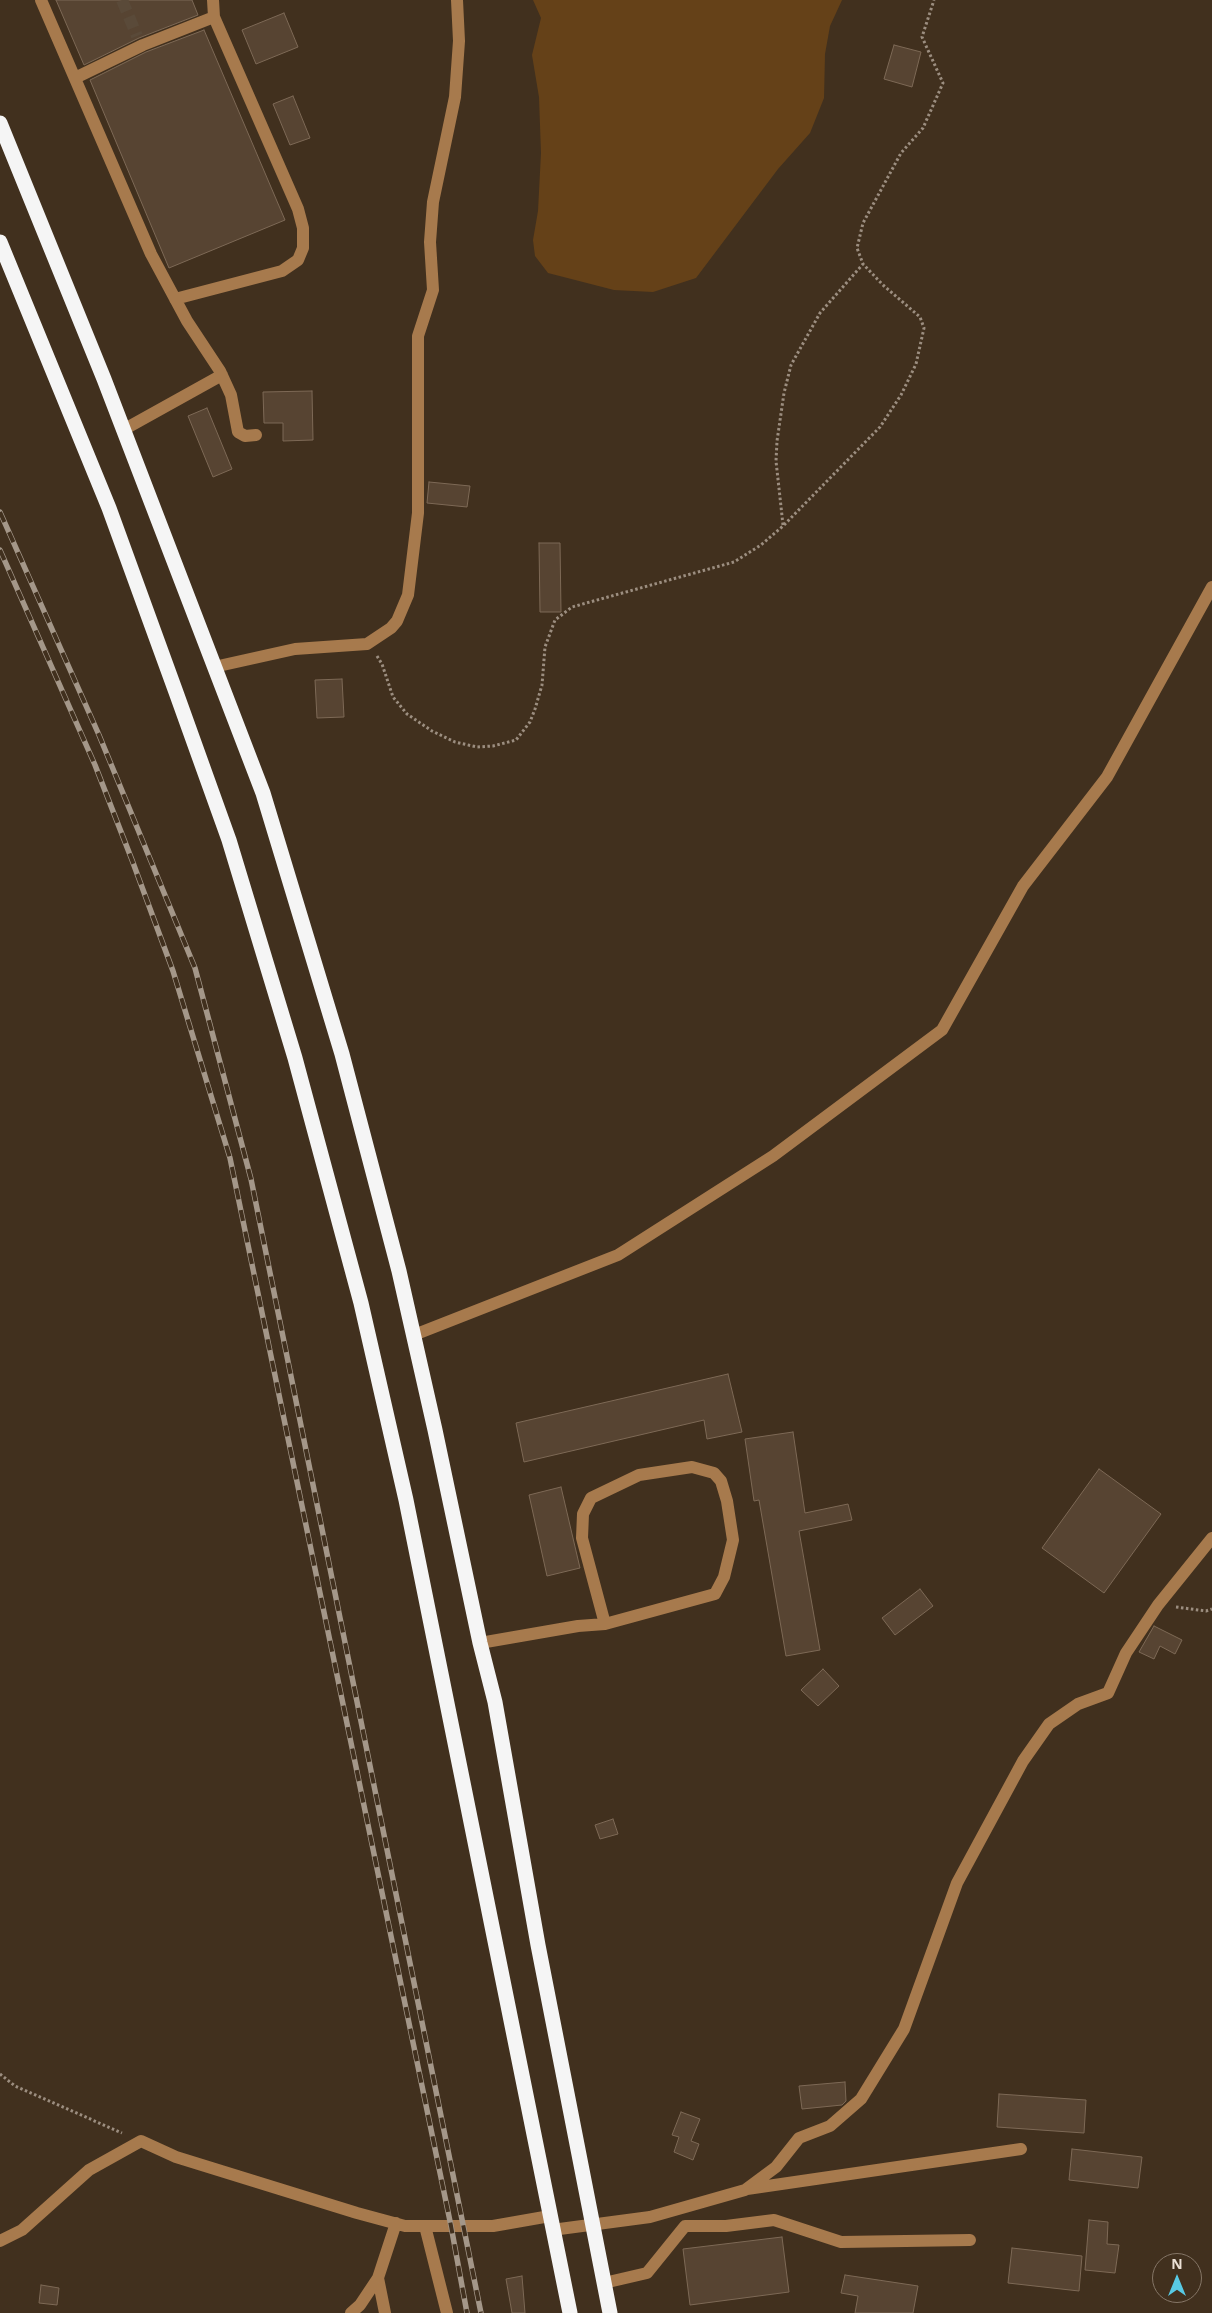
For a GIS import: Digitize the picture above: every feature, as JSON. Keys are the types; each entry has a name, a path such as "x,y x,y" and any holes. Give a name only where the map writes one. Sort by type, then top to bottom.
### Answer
{"highway":[{"path":"0,123 123,430 263,793 363,1131 414,1335 480,1643 495,1702 538,1945 610,2313"},
{"path":"0,242 109,508 177,695 229,840 295,1058 361,1303 406,1500 570,2313"}],"street":[{"path":"41,0 151,254 175,299 222,375 231,395 238,432 245,436 256,435"},
{"path":"175,299 282,271 298,260 303,248 303,228 298,209 214,17 213,0"},
{"path":"214,667 295,650 367,644 384,634 397,621 408,595 418,513 418,336 432,290 431,218 455,97 459,41 457,0"},
{"path":"75,78 140,40 214,17"},
{"path":"123,430 222,375"},
{"path":"414,1335 618,1254 773,1156 942,1030 1023,886 1107,777 1212,587"},
{"path":"480,1643 578,1626 605,1624 715,1594 724,1577 732,1540 727,1501 721,1481 714,1473 692,1467 638,1475 591,1498 583,1514 582,1538 605,1624"},
{"path":"745,2190 776,2167 799,2138 830,2126 861,2099 904,2029 957,1884 1023,1761 1050,1724 1078,1704 1108,1693 1126,1653 1158,1605 1212,1538"},
{"path":"0,2241 22,2230 89,2170 141,2141 176,2157 396,2223 425,2226 592,2224 650,2217 745,2190 1021,2149"},
{"path":"604,2284 647,2273 685,2226 726,2226 774,2220 841,2242 970,2240"},
{"path":"351,2313 378,2278 396,2223"},
{"path":"425,2226 447,2313"},
{"path":"378,2278 384,2313"}],"path":[{"path":"367,644 382,664 393,697 407,714 455,742 477,747 493,746 516,740 530,722 542,685 545,647 554,620 572,607 734,562 762,545 784,526 880,427 901,395 916,364 922,346 924,328 920,317 883,285 863,264 857,248 863,223 901,153 923,128 942,82 922,37 934,0"},
{"path":"784,526 776,461 784,393 791,365 820,314 863,264"},
{"path":"1158,1605 1206,1611 1212,1609"},
{"path":"0,2074 15,2086 141,2141"}],"shaded area":[{"path":"533,0 842,0 830,26 825,54 824,98 810,133 778,169 696,278 653,292 614,290 548,273 535,256 533,240 538,211 541,153 539,97 532,55 541,18"}],"building":[{"path":"56,0 192,0 198,15 139,38 84,65"},
{"path":"284,13 298,47 256,64 242,30"},
{"path":"204,30 285,220 169,268 90,80 146,52"},
{"path":"894,45 921,52 912,87 884,79"},
{"path":"293,96 310,138 290,145 273,104"},
{"path":"312,391 313,440 283,441 283,423 264,423 263,392"},
{"path":"207,408 232,469 213,477 188,416"},
{"path":"429,482 470,486 467,507 427,503"},
{"path":"539,543 560,543 561,612 540,612"},
{"path":"342,679 344,717 317,718 315,680"},
{"path":"728,1374 742,1432 707,1439 704,1420 524,1462 516,1423"},
{"path":"793,1432 805,1513 848,1504 852,1520 799,1531 820,1650 786,1656 759,1500 754,1501 745,1439"},
{"path":"1099,1469 1161,1514 1104,1593 1042,1548"},
{"path":"561,1487 580,1568 547,1576 529,1495"},
{"path":"920,1589 933,1606 895,1635 882,1618"},
{"path":"1154,1626 1182,1640 1175,1654 1160,1646 1154,1659 1139,1652"},
{"path":"823,1669 839,1686 818,1706 801,1690"},
{"path":"613,1819 618,1834 600,1839 595,1825"},
{"path":"845,2082 846,2101 842,2105 802,2109 799,2086"},
{"path":"999,2094 1086,2100 1084,2133 997,2127"},
{"path":"681,2112 700,2119 691,2141 699,2144 693,2160 674,2152 679,2137 672,2135"},
{"path":"1072,2149 1142,2157 1138,2188 1069,2180"},
{"path":"1089,2220 1108,2222 1107,2244 1119,2245 1115,2273 1085,2270"},
{"path":"782,2237 789,2292 690,2305 683,2249"},
{"path":"1012,2248 1082,2256 1079,2291 1008,2283"},
{"path":"845,2275 918,2286 913,2313 855,2313 858,2296 841,2293"},
{"path":"522,2276 525,2313 512,2313 506,2279"},
{"path":"41,2285 59,2288 57,2305 39,2303"}],"tunnel":[{"path":"122,0 137,36"}],"railway":[{"path":"0,512 99,735 195,968 251,1179 481,2313"},
{"path":"0,550 95,765 132,860 173,971 230,1158 451,2226 467,2313"}]}
